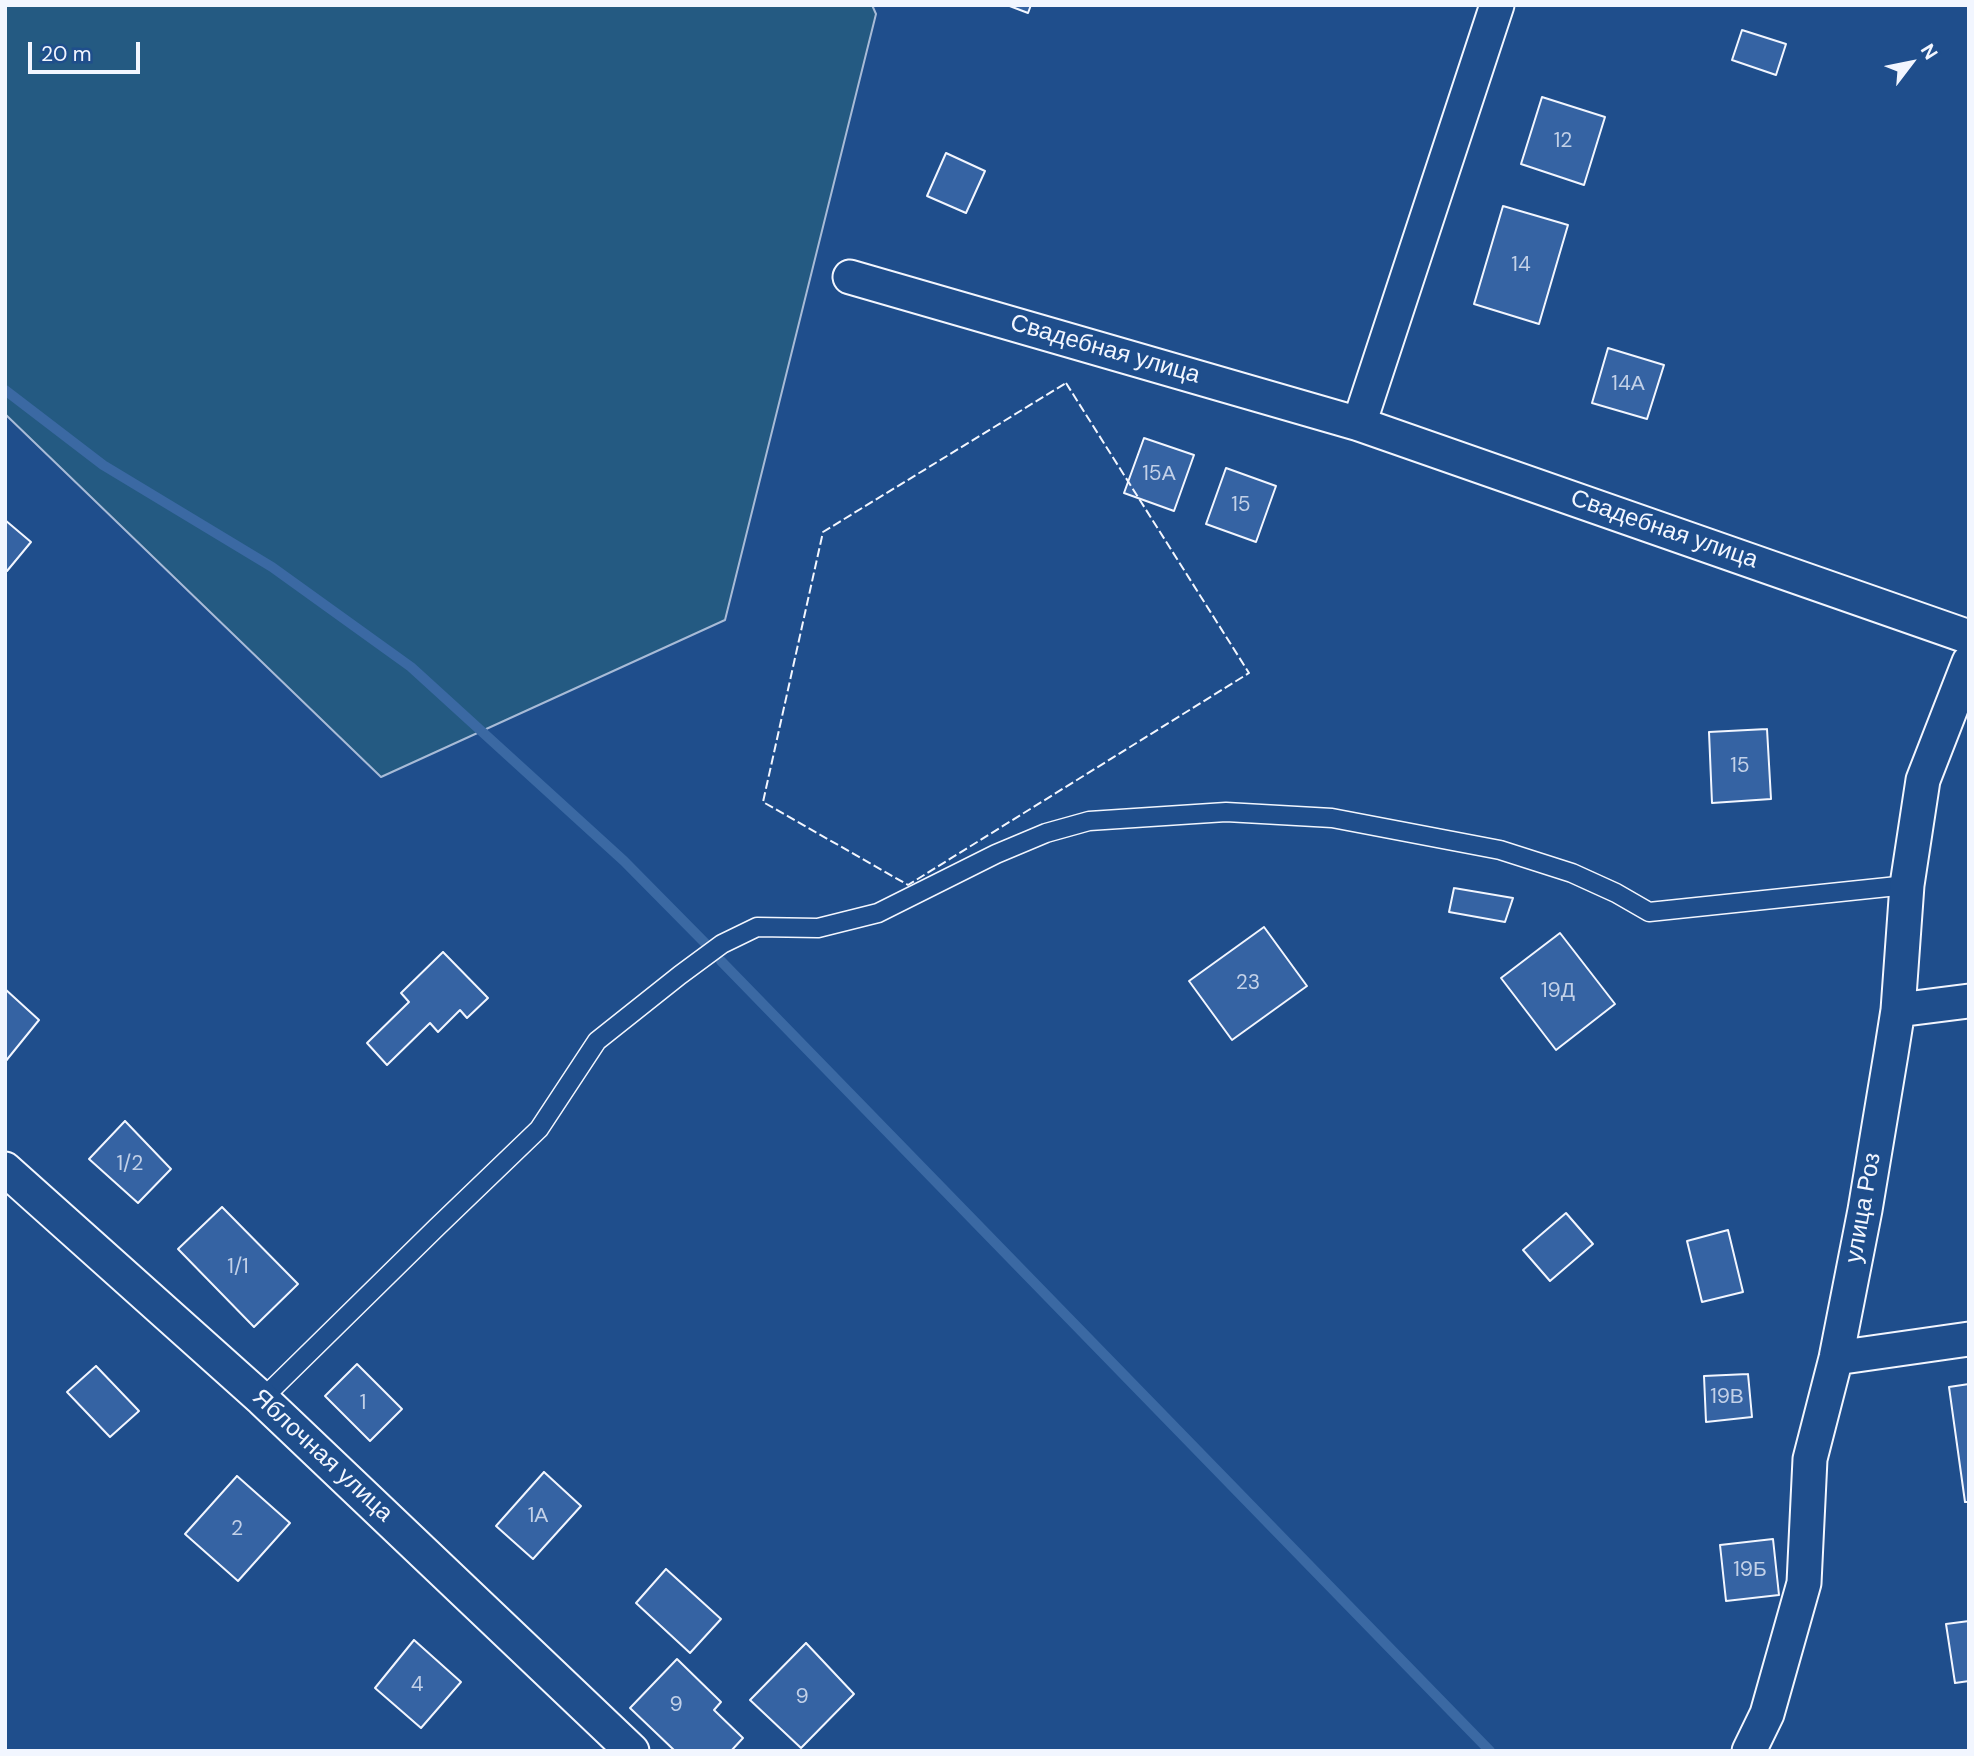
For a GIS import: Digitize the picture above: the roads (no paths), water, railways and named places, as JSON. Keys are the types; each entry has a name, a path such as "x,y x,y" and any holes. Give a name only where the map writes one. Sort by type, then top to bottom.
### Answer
{"street":[{"path":"1359,424 1497,5"},
{"name":"Свадебная улица","path":"850,277 1359,424 1969,637"},
{"name":"улица Роз","path":"1749,1751 1767,1714 1804,1583 1810,1459 1836,1358 1867,1197 1898,1010 1907,885 1923,780 1969,662"},
{"path":"1898,1010 1969,1001"},
{"name":"Яблочная улица","path":"5,1169 262,1399 632,1751"},
{"path":"1836,1358 1969,1339"}],"lane":[{"path":"262,1399 539,1129 597,1041 722,944 757,927 818,928 878,913 996,854 1046,833 1090,821 1226,812 1332,818 1500,850 1572,873 1649,912 1907,885"}],"waterway":[{"path":"5,390 103,465 272,567 411,667 624,861 706,944"},
{"path":"721,961 1490,1751"}]}
